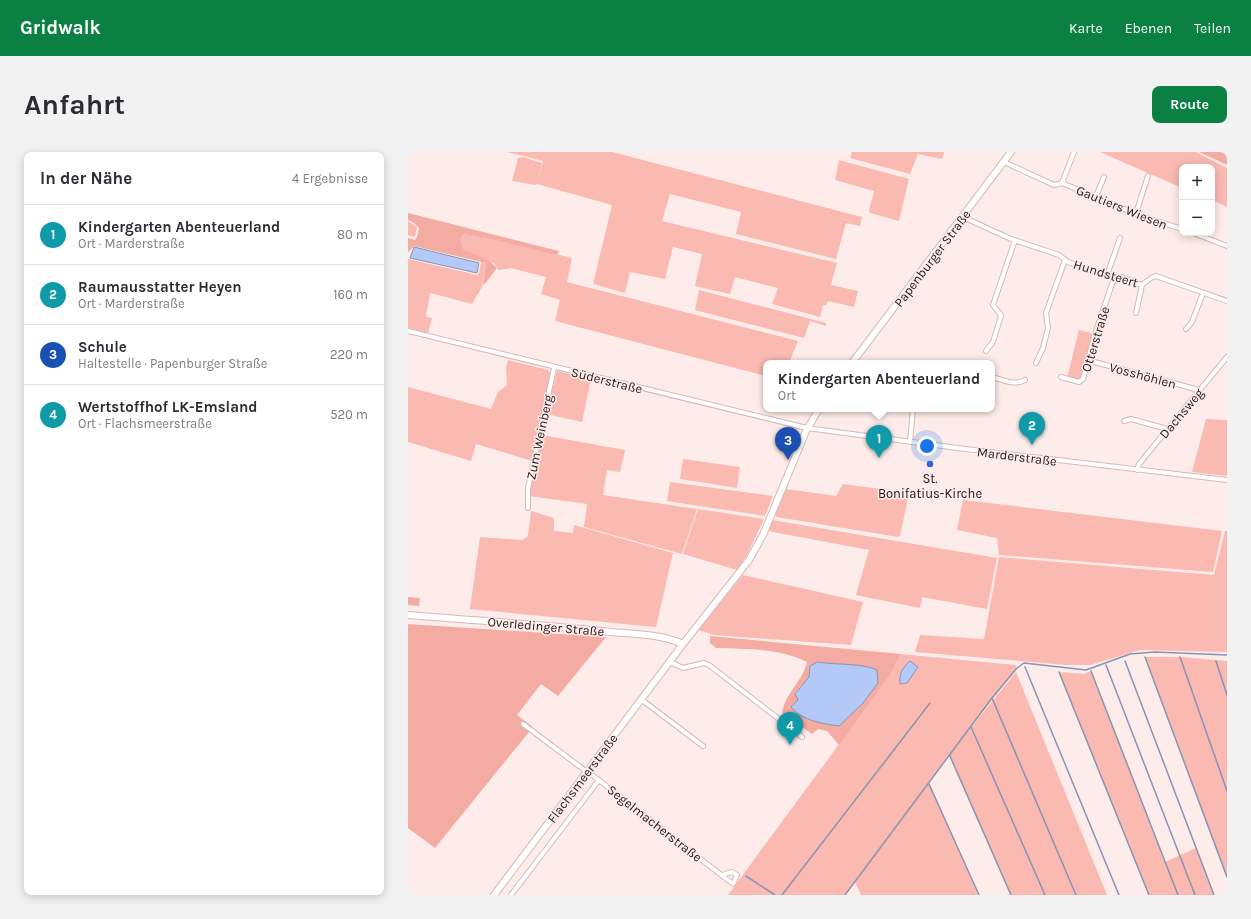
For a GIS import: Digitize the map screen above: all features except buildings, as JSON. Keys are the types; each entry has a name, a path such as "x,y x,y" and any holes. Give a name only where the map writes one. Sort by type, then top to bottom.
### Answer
{"street":[{"name":"Papenburger Straße","path":"854,360 1011,152"},
{"name":"Gautiers Wiesen","path":"1062,183 1062,179 1074,152"},
{"name":"Gautiers Wiesen","path":"1004,162 1054,185 1062,183 1170,227 1179,228"},
{"path":"1136,213 1148,176"},
{"path":"1096,196 1104,177"},
{"name":"Hundsteert","path":"963,217 1015,240 1059,255 1064,260 1114,278 1122,277 1142,285 1156,276 1227,301"},
{"path":"1201,236 1227,246"},
{"path":"1107,275 1120,238"},
{"path":"986,351 994,342 1001,315 993,305 1015,240"},
{"path":"1036,363 1043,348 1048,328 1046,313 1064,260"},
{"name":"Otterstraße","path":"1062,377 1082,381 1087,360 1114,278"},
{"path":"1136,313 1142,285"},
{"path":"1186,329 1192,322 1203,293"},
{"name":"Süderstraße","path":"408,331 554,368 807,428"},
{"name":"Dachsweg","path":"1137,470 1139,464 1167,428 1227,357"},
{"name":"Vosshöhlen","path":"1087,360 1199,390"},
{"name":"Zum Weinberg","path":"528,508 528,488 554,368"},
{"path":"995,378 1013,383 1020,383 1025,380"},
{"path":"807,428 817,412"},
{"path":"910,442 913,412"},
{"path":"1124,421 1131,419 1167,428"},
{"name":"Marderstraße","path":"807,428 910,442 1227,480"},
{"name":"Flachsmeerstraße","path":"494,895 692,632 742,572 753,554 807,428"},
{"name":"Overledinger Straße","path":"408,615 599,630 653,636 674,640 683,644"},
{"path":"670,662 683,668 704,663 709,665 802,737"},
{"path":"642,700 703,746"},
{"name":"Segelmacherstraße","path":"523,724 599,780 722,875"},
{"name":"Flachsmeerstraße","path":"512,895 599,780"}],"shaded area":[{"path":"507,152 612,152 862,217 860,226 846,223 836,259 736,234 741,212 670,194 662,221 837,263 831,285 858,291 854,307 828,301 826,305 823,305 820,317 772,304 778,288 735,277 730,294 695,286 702,254 673,247 665,279 630,272 625,293 593,284 612,205 537,184 512,181 518,158 523,157 542,163 538,182 543,161"},
{"path":"852,152 944,152 942,159 918,154 910,174 850,158"},
{"path":"1100,152 1196,152 1227,168 1227,207 1215,201 1215,164 1179,164 1179,187"},
{"path":"1199,152 1227,152 1227,165"},
{"path":"839,160 909,179 899,221 870,213 869,211 874,191 835,180"},
{"path":"408,213 559,251 557,255 496,240 463,234 461,240 463,249 488,260 497,268 484,285 486,263 414,246 408,252 408,238 415,240 419,228 408,220"},
{"path":"408,221 417,227 415,237 408,235"},
{"path":"463,234 498,240 572,258 567,282 798,341 790,360 763,360 763,375 555,321 560,300 541,294 546,277 511,268 498,270 495,264 463,249 461,240"},
{"path":"408,259 477,275 479,273 481,262 486,263 482,287 472,304 430,293 426,317 432,318 428,333 408,328"},
{"path":"699,290 826,323 826,326 810,321 804,338 695,310"},
{"path":"1079,330 1095,334 1082,381 1067,378"},
{"path":"508,360 548,370 551,374 532,461 476,444 471,461 408,442 408,387 491,409 498,392 507,385 506,367"},
{"path":"557,371 591,379 582,422 546,414"},
{"path":"1206,419 1227,420 1227,476 1192,472"},
{"path":"542,435 625,450 620,472 607,470 603,495 697,509 682,554 584,527 587,504 529,496"},
{"path":"683,459 740,467 737,488 680,479"},
{"path":"670,482 773,496 765,516 667,501"},
{"path":"843,484 909,493 900,536 898,537 777,517 775,514 786,489 836,496"},
{"path":"963,500 1222,531 1213,572 999,555 997,538 957,530"},
{"path":"698,509 764,519 747,555 737,570 683,554"},
{"path":"531,511 554,518 554,531 573,533 574,525 673,553 656,627 470,609 480,537 522,540 528,536"},
{"path":"772,520 997,558 987,609 922,597 920,608 856,595 869,550 768,531"},
{"path":"1225,531 1227,531 1227,652 1140,650 1090,665 1067,665 915,652 920,635 984,639 999,557 1214,575"},
{"path":"743,575 863,602 851,645 714,635 698,630"},
{"path":"408,597 420,598 419,606 408,605"},
{"path":"408,624 606,637 558,696 541,684 517,715 533,727 435,848 408,828"},
{"path":"710,636 901,654 890,675 839,745 827,731 818,729 812,734 782,713 787,699 802,675 807,662 785,654 762,650 716,648 710,643","holes":["817,662 839,665 791,707 798,700 795,693 809,677 810,666"]},
{"path":"901,654 1015,665 1017,668 960,741 1016,672 1107,895 1011,895 949,756 929,783 978,895 861,895 855,882 845,895 728,895 890,675"},
{"path":"1145,657 1180,657 1227,661 1227,877"},
{"path":"1091,671 1165,862 1196,848 1214,895 1149,895 1059,672 1084,674"}],"water":[{"path":"414,247 479,263 477,273 410,258"},
{"path":"910,661 918,667 907,683 900,684 902,671"},
{"path":"817,662 864,666 877,670 878,683 863,703 839,726 820,723 806,718 791,707 798,700 795,694 809,677 810,666"}],"waterway":[{"path":"845,895 992,698 1017,668 1024,663 1086,670 1130,654 1155,652 1227,655"},
{"path":"1145,657 1227,877"},
{"path":"1180,657 1227,791"},
{"path":"1125,661 1214,895"},
{"path":"1216,661 1227,695"},
{"path":"1106,665 1195,895"},
{"path":"1025,667 1119,895"},
{"path":"1091,671 1178,895"},
{"path":"1059,672 1149,895"},
{"path":"992,698 1076,895"},
{"path":"782,895 930,703"},
{"path":"971,727 1045,895"},
{"path":"950,756 1011,895"},
{"path":"929,784 979,895"},
{"path":"746,876 775,895"}],"place":[{"name":"Raumausstatter Heyen","path":"1032,445"},
{"name":"Kindergarten Abenteuerland","path":"879,458"},
{"name":"Schule","path":"788,460"},
{"name":"St. Bonifatius-Kirche","path":"930,464"},
{"name":"Wertstoffhof LK-Emsland","path":"790,745"}]}
